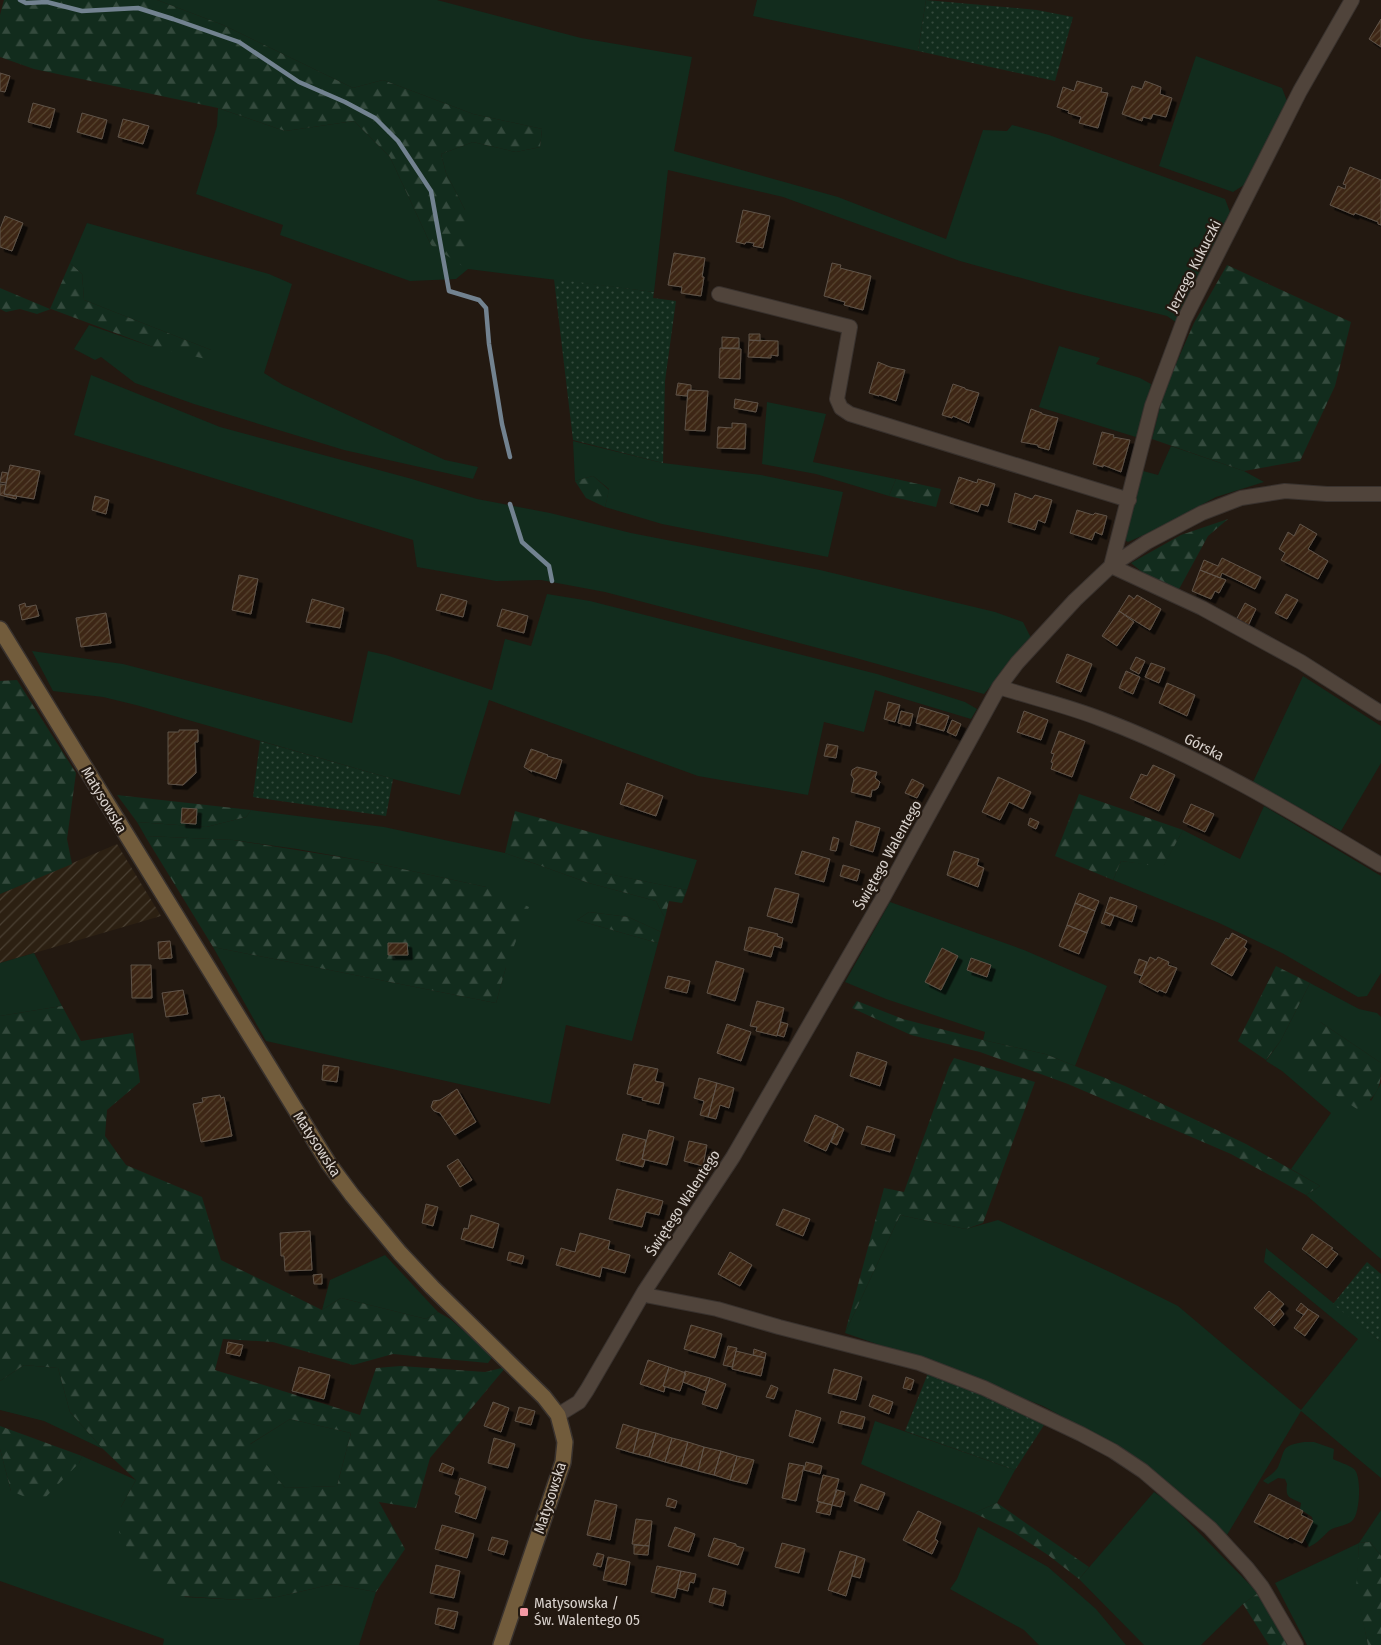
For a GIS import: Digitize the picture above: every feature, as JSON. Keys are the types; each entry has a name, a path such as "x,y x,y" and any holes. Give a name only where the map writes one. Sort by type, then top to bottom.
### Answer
{"street":[{"name":"Jerzego Kukuczki","path":"1111,566 1152,406 1184,320 1300,91 1352,0"},
{"path":"719,294 850,327 837,399 841,408 850,414 1129,500"},
{"name":"Świętego Walentego","path":"558,1415 579,1402 644,1292 742,1141 875,912 999,688 1017,663 1075,600 1111,566 1147,542 1202,513 1241,498 1285,491 1327,494 1381,494"},
{"path":"1111,566 1218,617 1301,662 1381,713"},
{"name":"Matysowska","path":"0,630 329,1164 400,1253 439,1294 535,1386 558,1415 565,1442 563,1462 501,1645"},
{"name":"Górska","path":"999,688 1100,718 1170,747 1266,796 1381,865"},
{"path":"644,1292 650,1296 717,1309 920,1364 949,1374 1021,1405 1113,1451 1143,1471 1210,1528 1248,1568 1262,1587 1296,1645"}],"shaded area":[{"path":"117,844 161,916 0,963 0,894"}],"green space":[{"path":"4,0 157,0 223,25 353,88 383,80 473,114 542,129 540,147 516,152 473,142 441,154 446,173 465,210 467,269 431,245 390,157 354,121 285,131 218,108 34,69 0,57 0,15"},
{"path":"157,0 437,0 581,38 692,57 674,151 838,197 946,239 983,130 1007,131 1012,125 1049,135 1225,199 1230,212 1177,323 1167,316 960,261 783,197 668,170 654,292 468,269 456,279 410,281 280,235 283,225 196,194 217,126 218,108 285,131 354,121 390,157 431,245 465,210 446,173 441,154 473,142 516,152 540,147 542,129 473,114 383,80 353,88 223,25"},
{"path":"757,0 926,0 918,51 753,16"},
{"path":"926,0 1037,10 1073,17 1055,81 918,51"},
{"path":"1196,56 1282,88 1287,101 1247,183 1233,192 1159,166"},
{"path":"87,223 269,274 292,284 264,373 283,385 445,460 478,467 473,479 344,450 194,404 135,383 101,357 95,360 74,349 89,325 153,347 211,350 84,300 82,274 70,263"},
{"path":"70,263 82,274 84,300 211,350 206,359 153,347 51,309 37,314 20,309 6,312 0,309 0,288 50,309"},
{"path":"1227,265 1351,322 1335,386 1300,461 1244,471 1152,439 1164,391 1194,323"},
{"path":"554,279 654,292 653,298 676,301 665,381 663,463 573,440"},
{"path":"1059,346 1100,358 1096,364 1140,378 1151,384 1139,438 1039,407"},
{"path":"91,375 220,427 412,479 477,499 550,513 631,533 820,570 995,612 1023,622 1031,638 984,694 605,592 541,580 496,581 417,567 413,540 74,435"},
{"path":"767,402 826,414 813,462 896,479 889,496 816,474 762,464"},
{"path":"573,441 663,463 761,475 843,492 828,557 662,524 605,507 609,489 593,476 575,481"},
{"path":"1171,446 1244,471 1264,482 1216,497 1155,530 1128,542 1123,539 1143,471 1158,475"},
{"path":"593,476 609,490 605,507 586,498 575,481"},
{"path":"896,479 941,489 936,507 889,496"},
{"path":"1228,519 1208,536 1178,591 1142,572 1131,563 1181,535"},
{"path":"547,594 590,601 877,674 965,702 977,709 971,719 875,690 864,732 824,722 808,795 698,776 489,700 460,795 393,779 136,705 103,697 53,691 32,651 123,664 352,723 368,651 386,655 492,690 505,639 531,646"},
{"path":"1303,676 1381,726 1381,763 1341,831 1253,782"},
{"path":"17,680 76,773 67,839 72,864 0,894 0,681"},
{"path":"260,741 393,779 386,816 253,797"},
{"path":"1079,794 1183,830 1163,867 1121,861 1113,880 1055,856"},
{"path":"117,795 251,810 246,817 206,827 137,822"},
{"path":"1264,806 1381,876 1381,973 1367,996 1358,997 1282,953 1217,922 1113,880 1121,861 1163,866 1183,830 1240,859"},
{"path":"251,810 384,827 505,853 589,883 656,901 665,918 661,932 628,917 589,912 577,920 658,943 632,1041 566,1025 550,1104 266,1041 213,947 496,1003 506,967 486,887 365,861 297,849 233,840 145,836 137,822 206,827 246,817"},
{"path":"515,811 604,836 604,873 687,890 682,903 669,901 665,918 656,901 589,883 505,853"},
{"path":"145,836 233,840 365,861 486,887 529,907 506,967 496,1003 213,947"},
{"path":"604,836 697,860 687,890 603,873"},
{"path":"890,902 1024,950 1107,986 1075,1066 1045,1054 983,1040 985,1032 886,999 845,982"},
{"path":"589,912 628,917 661,932 658,943 577,920"},
{"path":"34,953 62,1006 0,1016 0,963"},
{"path":"1276,966 1310,983 1281,1040 1266,1060 1238,1041"},
{"path":"1310,983 1359,1009 1377,1013 1381,1017 1381,1063 1320,1022 1371,1101 1381,1083 1381,1259 1306,1195 1320,1186 1291,1169 1331,1113 1282,1071 1266,1061 1281,1040"},
{"path":"857,1001 903,1019 1045,1054 1125,1086 1246,1144 1320,1186 1306,1195 1231,1154 1068,1084 980,1052 911,1035 852,1008"},
{"path":"62,1006 81,1041 133,1033 140,1082 107,1110 105,1136 126,1165 202,1197 221,1260 322,1310 341,1298 426,1319 438,1312 450,1319 493,1356 488,1363 393,1354 353,1365 273,1342 223,1339 215,1370 360,1415 376,1368 401,1366 485,1372 506,1367 430,1458 416,1508 379,1502 405,1549 376,1592 333,1584 277,1597 242,1600 180,1596 138,1570 119,1532 121,1507 136,1480 103,1449 70,1412 58,1368 24,1365 0,1381 0,1016","holes":["290,1419 351,1433 337,1486 285,1488 250,1444"]},
{"path":"1320,1022 1381,1063 1377,1090 1370,1099 1357,1109 1285,1062"},
{"path":"954,1058 1035,1082 983,1223 966,1229 900,1215 845,1333 884,1188 904,1192 949,1067"},
{"path":"900,1215 966,1229 998,1220 1112,1273 1178,1306 1301,1410 1358,1339 1264,1262 1266,1248 1381,1342 1381,1478 1301,1411 1227,1535 1132,1455 1043,1406 932,1363 845,1333"},
{"path":"385,1255 438,1312 426,1319 341,1298 322,1310 330,1280"},
{"path":"1367,1262 1381,1274 1381,1342 1333,1304"},
{"path":"24,1365 58,1368 70,1412 103,1449 44,1421 0,1410 0,1381"},
{"path":"928,1373 1046,1422 1015,1470 905,1431"},
{"path":"290,1419 351,1433 337,1486 285,1488 249,1445"},
{"path":"875,1421 1015,1470 997,1503 974,1513 861,1464"},
{"path":"0,1426 82,1456 79,1463 40,1503 11,1491 0,1449"},
{"path":"1304,1442 1314,1442 1334,1449 1333,1459 1354,1469 1357,1473 1359,1487 1357,1511 1352,1521 1330,1530 1309,1547 1305,1539 1313,1521 1312,1517 1300,1509 1301,1503 1288,1495 1285,1479 1278,1478 1268,1484 1263,1481 1277,1469 1283,1452 1287,1447"},
{"path":"0,1449 11,1491 79,1463 82,1456 136,1480 121,1507 185,1597 242,1600 277,1597 333,1584 376,1592 359,1645 163,1645 164,1639 0,1581"},
{"path":"1154,1492 1171,1504 1258,1593 1243,1604 1201,1645 1144,1645 1079,1579"},
{"path":"997,1503 1089,1567 1079,1579 1048,1555 1013,1532 974,1513"},
{"path":"1381,1510 1381,1556 1370,1542 1359,1543"},
{"path":"978,1527 1048,1567 1096,1609 1126,1645 1039,1645 1024,1630 950,1589 957,1579"},
{"path":"1370,1542 1381,1556 1381,1645 1368,1645 1356,1590 1359,1543"},
{"path":"1359,1543 1357,1590 1368,1645 1307,1645 1275,1583"},
{"path":"1258,1593 1287,1645 1269,1645 1243,1604"}],"building":[{"path":"1381,19 1381,47 1369,39"},
{"path":"0,73 10,76 5,92 0,91"},
{"path":"1077,81 1102,88 1101,92 1108,93 1098,128 1079,123 1081,117 1057,107 1063,87 1074,91"},
{"path":"1145,81 1161,87 1160,94 1172,98 1166,117 1153,114 1151,119 1143,117 1142,121 1122,114 1132,86 1142,89"},
{"path":"33,103 55,109 50,128 28,122"},
{"path":"82,113 107,120 102,139 77,132"},
{"path":"123,119 149,126 143,144 118,137"},
{"path":"1350,167 1381,180 1381,225 1378,222 1330,205 1338,186 1345,189 1346,185 1343,184"},
{"path":"743,210 770,216 763,248 753,246 754,243 736,242"},
{"path":"5,216 23,223 12,251 0,247 0,229"},
{"path":"674,253 705,258 701,296 681,293 682,287 668,285"},
{"path":"832,263 841,265 840,268 871,276 863,310 844,305 845,302 824,296"},
{"path":"749,334 760,334 760,341 749,340"},
{"path":"722,337 739,338 739,348 722,348"},
{"path":"749,340 778,341 778,356 771,355 771,358 748,357"},
{"path":"720,348 741,349 740,379 719,378"},
{"path":"878,362 905,370 896,401 869,393"},
{"path":"678,383 691,385 691,390 688,390 687,396 676,395"},
{"path":"953,384 979,393 969,423 953,416 952,418 942,415"},
{"path":"688,390 708,391 705,431 685,430"},
{"path":"735,399 758,403 756,412 734,408"},
{"path":"1031,409 1058,418 1049,450 1038,447 1038,445 1021,442"},
{"path":"732,423 746,424 745,449 717,448 718,427 732,428"},
{"path":"1102,432 1114,435 1113,437 1130,440 1121,472 1103,465 1103,467 1093,464"},
{"path":"10,465 40,471 34,499 4,494"},
{"path":"2,472 8,473 6,483 0,482"},
{"path":"959,477 977,483 978,479 995,484 988,506 981,504 978,512 950,503"},
{"path":"0,484 6,485 4,494 17,496 16,499 0,495"},
{"path":"1015,493 1032,499 1035,495 1052,500 1045,523 1038,520 1035,530 1008,522"},
{"path":"95,496 109,500 106,514 92,510"},
{"path":"1077,510 1093,515 1095,513 1107,516 1102,535 1095,532 1092,540 1070,533"},
{"path":"1300,524 1317,534 1308,549 1328,561 1318,579 1281,560 1285,553 1279,549 1288,532 1294,536"},
{"path":"1222,558 1261,577 1255,589 1222,573 1220,578 1200,570 1204,560 1218,566"},
{"path":"1200,570 1226,580 1219,593 1215,591 1211,599 1192,591"},
{"path":"239,575 258,579 251,614 232,610"},
{"path":"441,594 467,601 463,617 436,610"},
{"path":"1286,594 1298,600 1287,619 1275,613"},
{"path":"1129,595 1134,599 1137,595 1161,609 1150,630 1119,611"},
{"path":"312,599 344,608 340,628 306,622"},
{"path":"25,603 26,607 36,605 39,616 22,620 19,605"},
{"path":"1245,603 1256,609 1247,628 1235,622"},
{"path":"502,609 528,616 524,633 497,626"},
{"path":"1119,611 1134,622 1117,646 1102,636"},
{"path":"106,613 111,643 81,647 76,618"},
{"path":"1067,654 1092,664 1081,692 1056,682"},
{"path":"1136,657 1145,661 1139,674 1130,669"},
{"path":"1151,663 1165,668 1159,683 1145,677"},
{"path":"1126,671 1140,677 1133,694 1119,688"},
{"path":"1167,683 1195,695 1187,716 1159,703"},
{"path":"888,702 900,705 895,722 884,719"},
{"path":"920,707 949,716 944,731 916,723"},
{"path":"901,711 913,714 910,726 898,723"},
{"path":"1024,711 1048,720 1041,740 1017,732"},
{"path":"952,720 961,724 956,736 947,732"},
{"path":"179,730 198,730 198,742 195,742 196,773 183,785 168,784 168,732 179,732"},
{"path":"1059,731 1085,741 1072,777 1051,769 1054,754 1051,753"},
{"path":"827,744 838,746 836,758 824,756"},
{"path":"531,749 562,760 556,779 530,770 532,772 524,767"},
{"path":"1153,765 1175,775 1159,811 1130,798 1141,774 1147,776"},
{"path":"857,767 877,772 875,778 880,782 878,788 872,790 871,797 851,792 854,779 851,775 852,770"},
{"path":"998,777 1031,792 1023,809 1009,802 1000,820 982,812"},
{"path":"912,779 924,785 917,798 905,793"},
{"path":"627,783 663,796 656,816 620,804"},
{"path":"1191,804 1214,814 1205,832 1183,822"},
{"path":"182,808 197,809 196,824 181,823"},
{"path":"1030,818 1039,822 1036,829 1028,825"},
{"path":"856,821 880,828 873,852 850,845"},
{"path":"833,837 839,839 836,851 830,850"},
{"path":"802,851 830,859 824,882 795,874"},
{"path":"954,851 979,859 977,865 984,868 978,887 947,875"},
{"path":"843,865 860,870 857,881 840,876"},
{"path":"775,888 799,894 792,923 767,916"},
{"path":"1079,893 1099,901 1095,911 1075,903"},
{"path":"1110,897 1137,906 1132,922 1105,912"},
{"path":"1075,903 1095,911 1087,933 1067,925"},
{"path":"1105,912 1114,916 1110,926 1101,923"},
{"path":"1067,925 1087,933 1079,954 1059,946"},
{"path":"749,927 778,934 777,936 783,938 781,948 774,946 771,957 744,950"},
{"path":"1232,933 1247,941 1244,947 1247,949 1232,976 1211,964 1226,938 1229,939"},
{"path":"170,941 172,958 159,959 158,942"},
{"path":"388,943 407,943 408,955 388,955"},
{"path":"942,948 958,956 941,990 925,982"},
{"path":"1150,957 1156,960 1158,957 1169,962 1168,965 1177,968 1166,993 1159,990 1158,992 1139,982"},
{"path":"971,958 991,965 987,977 967,970"},
{"path":"1139,959 1147,962 1142,976 1134,973"},
{"path":"716,961 744,969 735,1001 707,993"},
{"path":"131,965 151,965 152,998 132,998"},
{"path":"668,976 690,981 687,993 665,988"},
{"path":"183,990 188,1014 166,1017 162,993"},
{"path":"757,1001 784,1008 777,1036 756,1031 757,1027 750,1026"},
{"path":"781,1022 788,1024 784,1037 777,1035"},
{"path":"727,1024 751,1032 741,1061 717,1053"},
{"path":"857,1052 887,1062 880,1086 850,1076"},
{"path":"634,1064 658,1069 655,1081 664,1083 659,1104 627,1094"},
{"path":"323,1065 339,1067 337,1082 322,1080"},
{"path":"699,1078 717,1083 708,1117 700,1115 704,1101 694,1098"},
{"path":"717,1083 734,1088 729,1108 720,1105 716,1119 708,1117"},
{"path":"457,1089 476,1122 455,1135 440,1113 434,1111 431,1107 433,1101 440,1100"},
{"path":"220,1095 221,1098 224,1097 232,1136 201,1142 193,1104 203,1102 202,1098"},
{"path":"815,1115 838,1125 826,1151 804,1141"},
{"path":"838,1126 844,1129 837,1145 831,1142"},
{"path":"867,1126 895,1135 890,1152 861,1144"},
{"path":"649,1130 674,1137 667,1165 642,1159"},
{"path":"623,1134 646,1140 642,1159 645,1160 643,1167 616,1160"},
{"path":"689,1141 707,1145 703,1166 684,1161"},
{"path":"458,1159 472,1180 460,1187 447,1166"},
{"path":"617,1189 663,1201 659,1215 646,1212 642,1227 609,1219"},
{"path":"426,1204 438,1207 433,1226 422,1223"},
{"path":"783,1209 810,1219 803,1236 776,1225"},
{"path":"471,1215 499,1224 493,1248 461,1239 464,1228 468,1229"},
{"path":"310,1231 312,1270 285,1271 284,1256 281,1256 280,1233"},
{"path":"580,1233 610,1241 608,1249 630,1255 625,1273 602,1267 600,1277 556,1265 561,1248 575,1252"},
{"path":"1312,1234 1333,1248 1331,1249 1338,1254 1327,1268 1302,1249"},
{"path":"509,1252 524,1256 522,1264 507,1260"},
{"path":"730,1252 752,1265 740,1286 718,1274"},
{"path":"322,1274 322,1284 314,1284 313,1275"},
{"path":"1269,1291 1284,1304 1269,1321 1254,1308"},
{"path":"1301,1303 1308,1309 1304,1315 1296,1310"},
{"path":"1280,1309 1284,1314 1274,1326 1269,1321"},
{"path":"1308,1309 1319,1316 1305,1336 1294,1328"},
{"path":"691,1325 722,1334 715,1358 684,1349"},
{"path":"228,1342 243,1345 240,1356 226,1353"},
{"path":"728,1346 737,1348 732,1367 723,1365"},
{"path":"754,1349 766,1353 765,1358 753,1355"},
{"path":"736,1351 765,1358 761,1376 732,1369"},
{"path":"648,1360 669,1367 663,1386 665,1387 664,1392 640,1384"},
{"path":"299,1367 330,1375 324,1399 292,1391"},
{"path":"669,1367 686,1373 680,1391 663,1386"},
{"path":"834,1369 862,1377 856,1400 828,1393"},
{"path":"685,1371 710,1378 706,1391 683,1382"},
{"path":"906,1377 914,1380 911,1390 903,1388"},
{"path":"710,1378 726,1384 717,1409 702,1404"},
{"path":"771,1385 778,1388 774,1399 766,1397"},
{"path":"873,1395 893,1402 889,1414 869,1406"},
{"path":"493,1402 509,1408 501,1432 484,1426"},
{"path":"519,1407 535,1411 531,1425 515,1421"},
{"path":"796,1410 821,1418 813,1443 789,1436"},
{"path":"841,1411 865,1417 862,1429 838,1423"},
{"path":"623,1424 639,1429 633,1453 616,1448"},
{"path":"639,1429 656,1433 649,1457 633,1453"},
{"path":"656,1433 672,1438 665,1462 649,1457"},
{"path":"494,1438 515,1444 508,1468 488,1463"},
{"path":"672,1438 688,1442 681,1466 665,1462"},
{"path":"688,1442 704,1447 698,1471 681,1466"},
{"path":"704,1447 721,1451 714,1475 698,1471"},
{"path":"721,1451 737,1456 730,1480 714,1475"},
{"path":"737,1456 754,1460 747,1484 730,1480"},
{"path":"806,1462 822,1466 820,1474 804,1470"},
{"path":"442,1463 454,1468 452,1475 439,1471"},
{"path":"789,1463 804,1466 796,1501 782,1498"},
{"path":"823,1475 839,1479 832,1505 817,1501"},
{"path":"460,1478 486,1487 476,1519 455,1512 460,1496 455,1494"},
{"path":"861,1484 885,1493 878,1510 854,1501"},
{"path":"837,1490 845,1492 841,1507 832,1505"},
{"path":"1269,1494 1303,1511 1301,1515 1313,1521 1302,1543 1290,1537 1288,1539 1254,1522"},
{"path":"668,1498 677,1501 675,1508 666,1506"},
{"path":"595,1500 617,1505 610,1540 587,1535"},
{"path":"819,1502 832,1505 830,1515 816,1512"},
{"path":"918,1511 941,1522 935,1539 938,1541 932,1554 903,1540"},
{"path":"636,1519 652,1521 649,1546 632,1544"},
{"path":"442,1525 474,1534 467,1558 435,1549"},
{"path":"675,1527 695,1534 689,1552 668,1546"},
{"path":"492,1537 508,1541 504,1555 488,1550"},
{"path":"714,1538 744,1548 738,1565 708,1556"},
{"path":"782,1543 805,1549 799,1573 775,1567"},
{"path":"634,1545 649,1546 648,1555 634,1554"},
{"path":"840,1551 857,1556 846,1596 828,1590"},
{"path":"597,1553 604,1555 601,1567 593,1565"},
{"path":"857,1556 865,1559 860,1578 852,1576"},
{"path":"608,1557 630,1562 626,1585 603,1580"},
{"path":"436,1565 460,1571 454,1598 430,1593"},
{"path":"657,1566 681,1571 675,1598 651,1592"},
{"path":"681,1571 696,1574 694,1583 690,1582 688,1591 677,1588"},
{"path":"713,1588 726,1591 723,1606 709,1602"},
{"path":"438,1608 458,1612 454,1629 435,1624"}],"waterway":[{"path":"20,0 26,3 47,2 82,11 138,8 173,19 239,42 299,82 345,102 375,118 398,141 431,191 449,291 479,300 486,308 489,344 502,424 510,457"},
{"path":"510,504 522,542 549,566 552,581"}],"place":[{"name":"Matysowska / Św. Walentego 05","path":"524,1612"}]}
